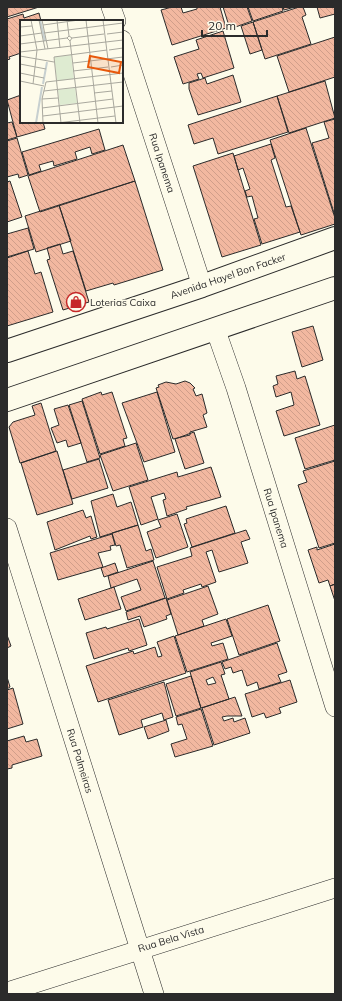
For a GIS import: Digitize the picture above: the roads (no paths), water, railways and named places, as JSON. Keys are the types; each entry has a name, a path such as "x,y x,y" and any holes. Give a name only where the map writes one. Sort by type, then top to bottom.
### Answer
{"main road":[{"name":"Avenida Hayel Bon Facker","path":"7,351 202,286 335,238"},
{"path":"7,400 335,288"}],"street":[{"path":"112,7 116,20"},
{"name":"Rua Ipanema","path":"123,43 202,286"},
{"name":"Rua Ipanema","path":"215,328 236,388 335,708"},
{"name":"Rua Palmeiras","path":"7,528 154,994"},
{"name":"Rua Bela Vista","path":"7,992 335,888"}],"place":[{"name":"Loterias Caixa","path":"76,302"}]}
